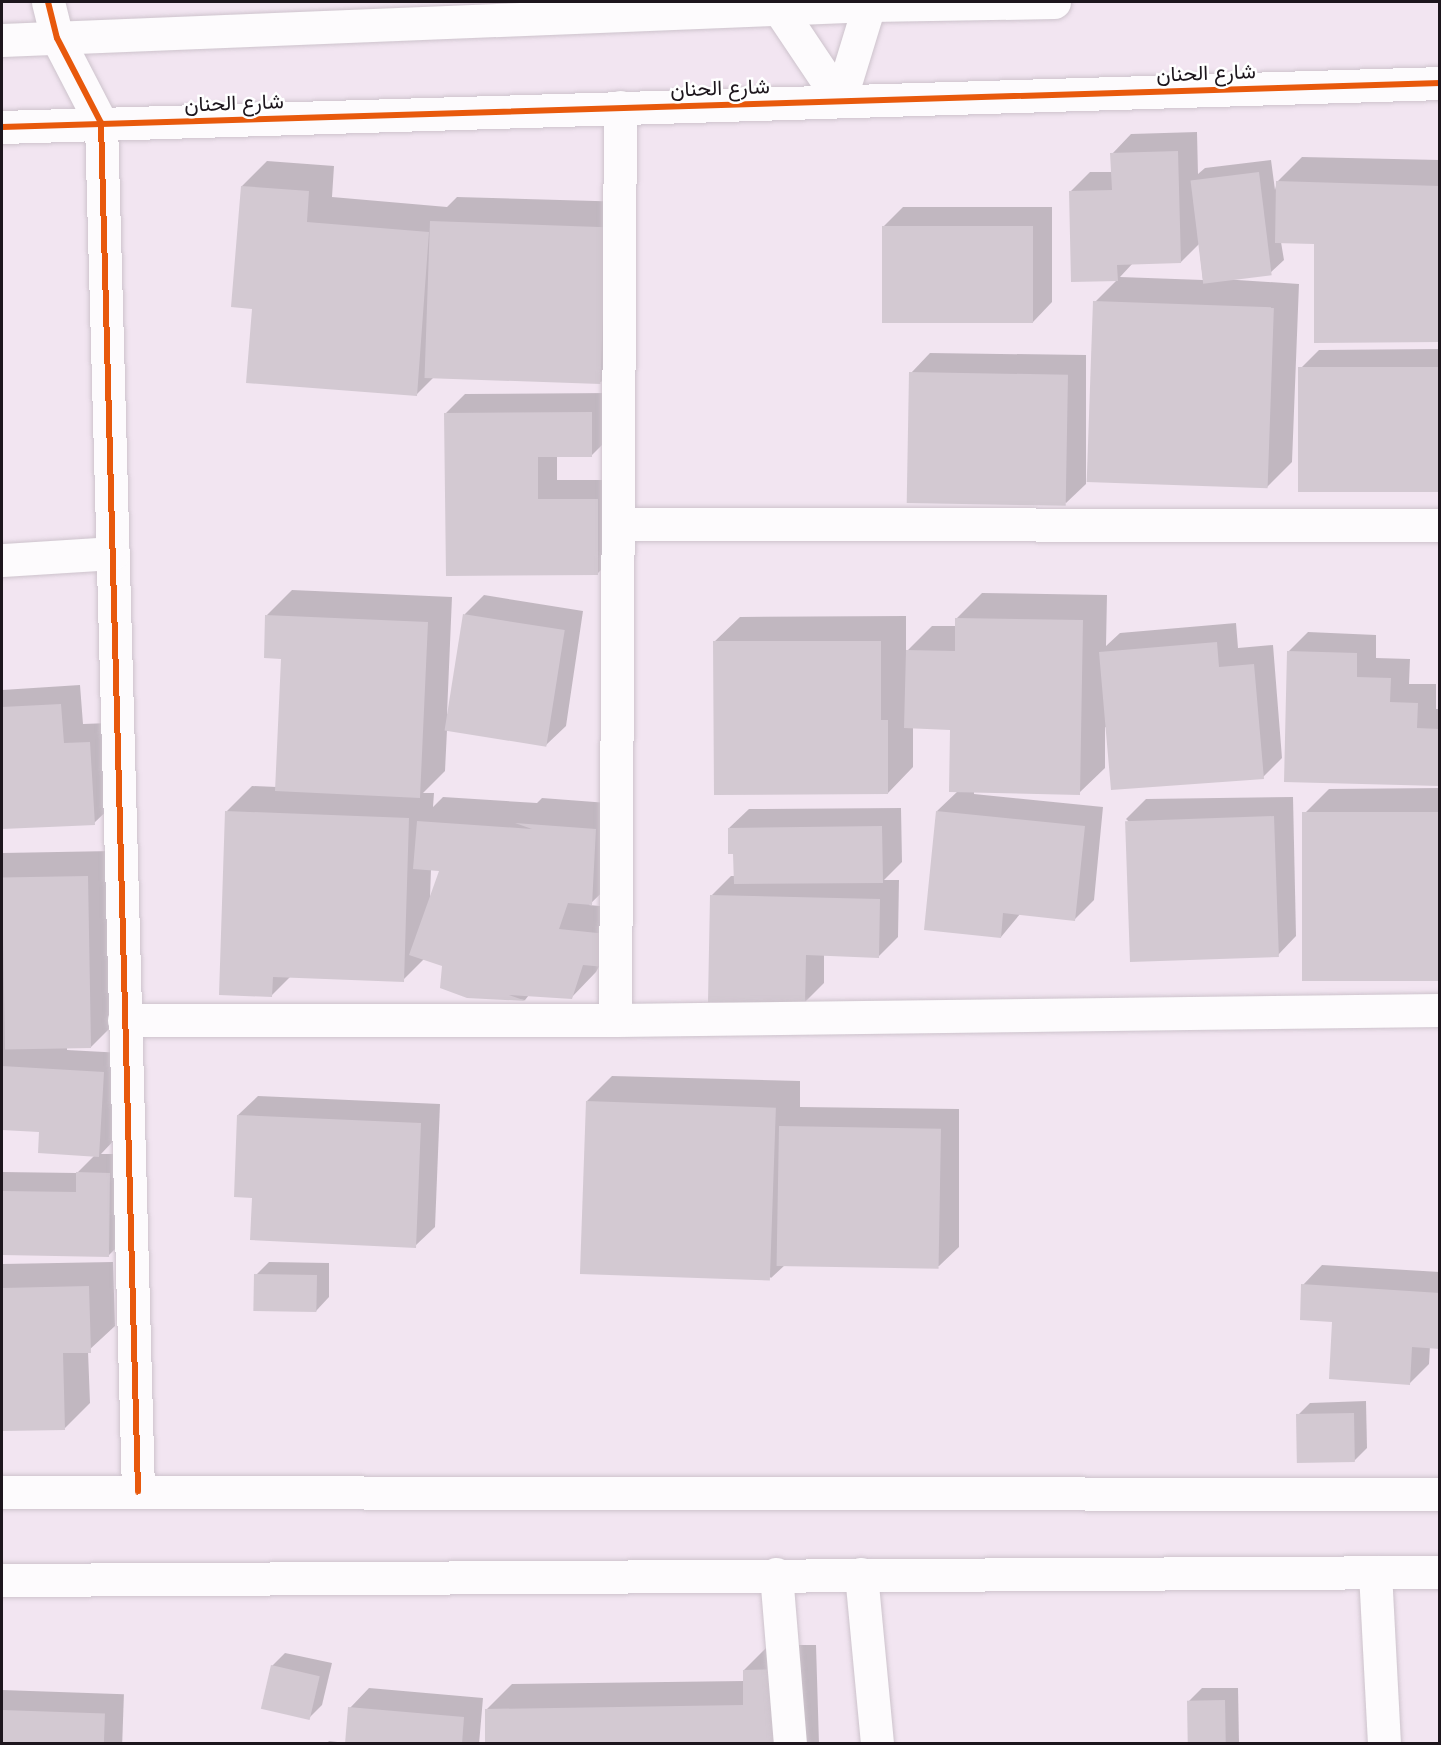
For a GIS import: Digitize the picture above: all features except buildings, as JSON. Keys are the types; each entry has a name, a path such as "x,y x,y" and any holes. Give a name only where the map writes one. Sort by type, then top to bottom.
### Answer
{"street":[{"path":"48,2 57,38 101,123 138,1492"},
{"path":"2,40 779,5 1054,2"},
{"path":"840,100 870,3"},
{"path":"779,5 840,100"},
{"name":"شارع الحنان","path":"2,127 1440,83"},
{"path":"615,1020 620,107"},
{"path":"618,524 1440,525"},
{"path":"2,560 112,553"},
{"path":"124,1020 615,1020 1440,1010"},
{"path":"2,1492 1440,1494"},
{"path":"1375,1572 1384,1743"},
{"path":"2,1580 1440,1572"},
{"path":"776,1574 790,1743"},
{"path":"861,1574 877,1743"}],"cycle path":[{"path":"48,2 57,38 101,123 138,1492"},
{"path":"2,127 1440,83"}]}
